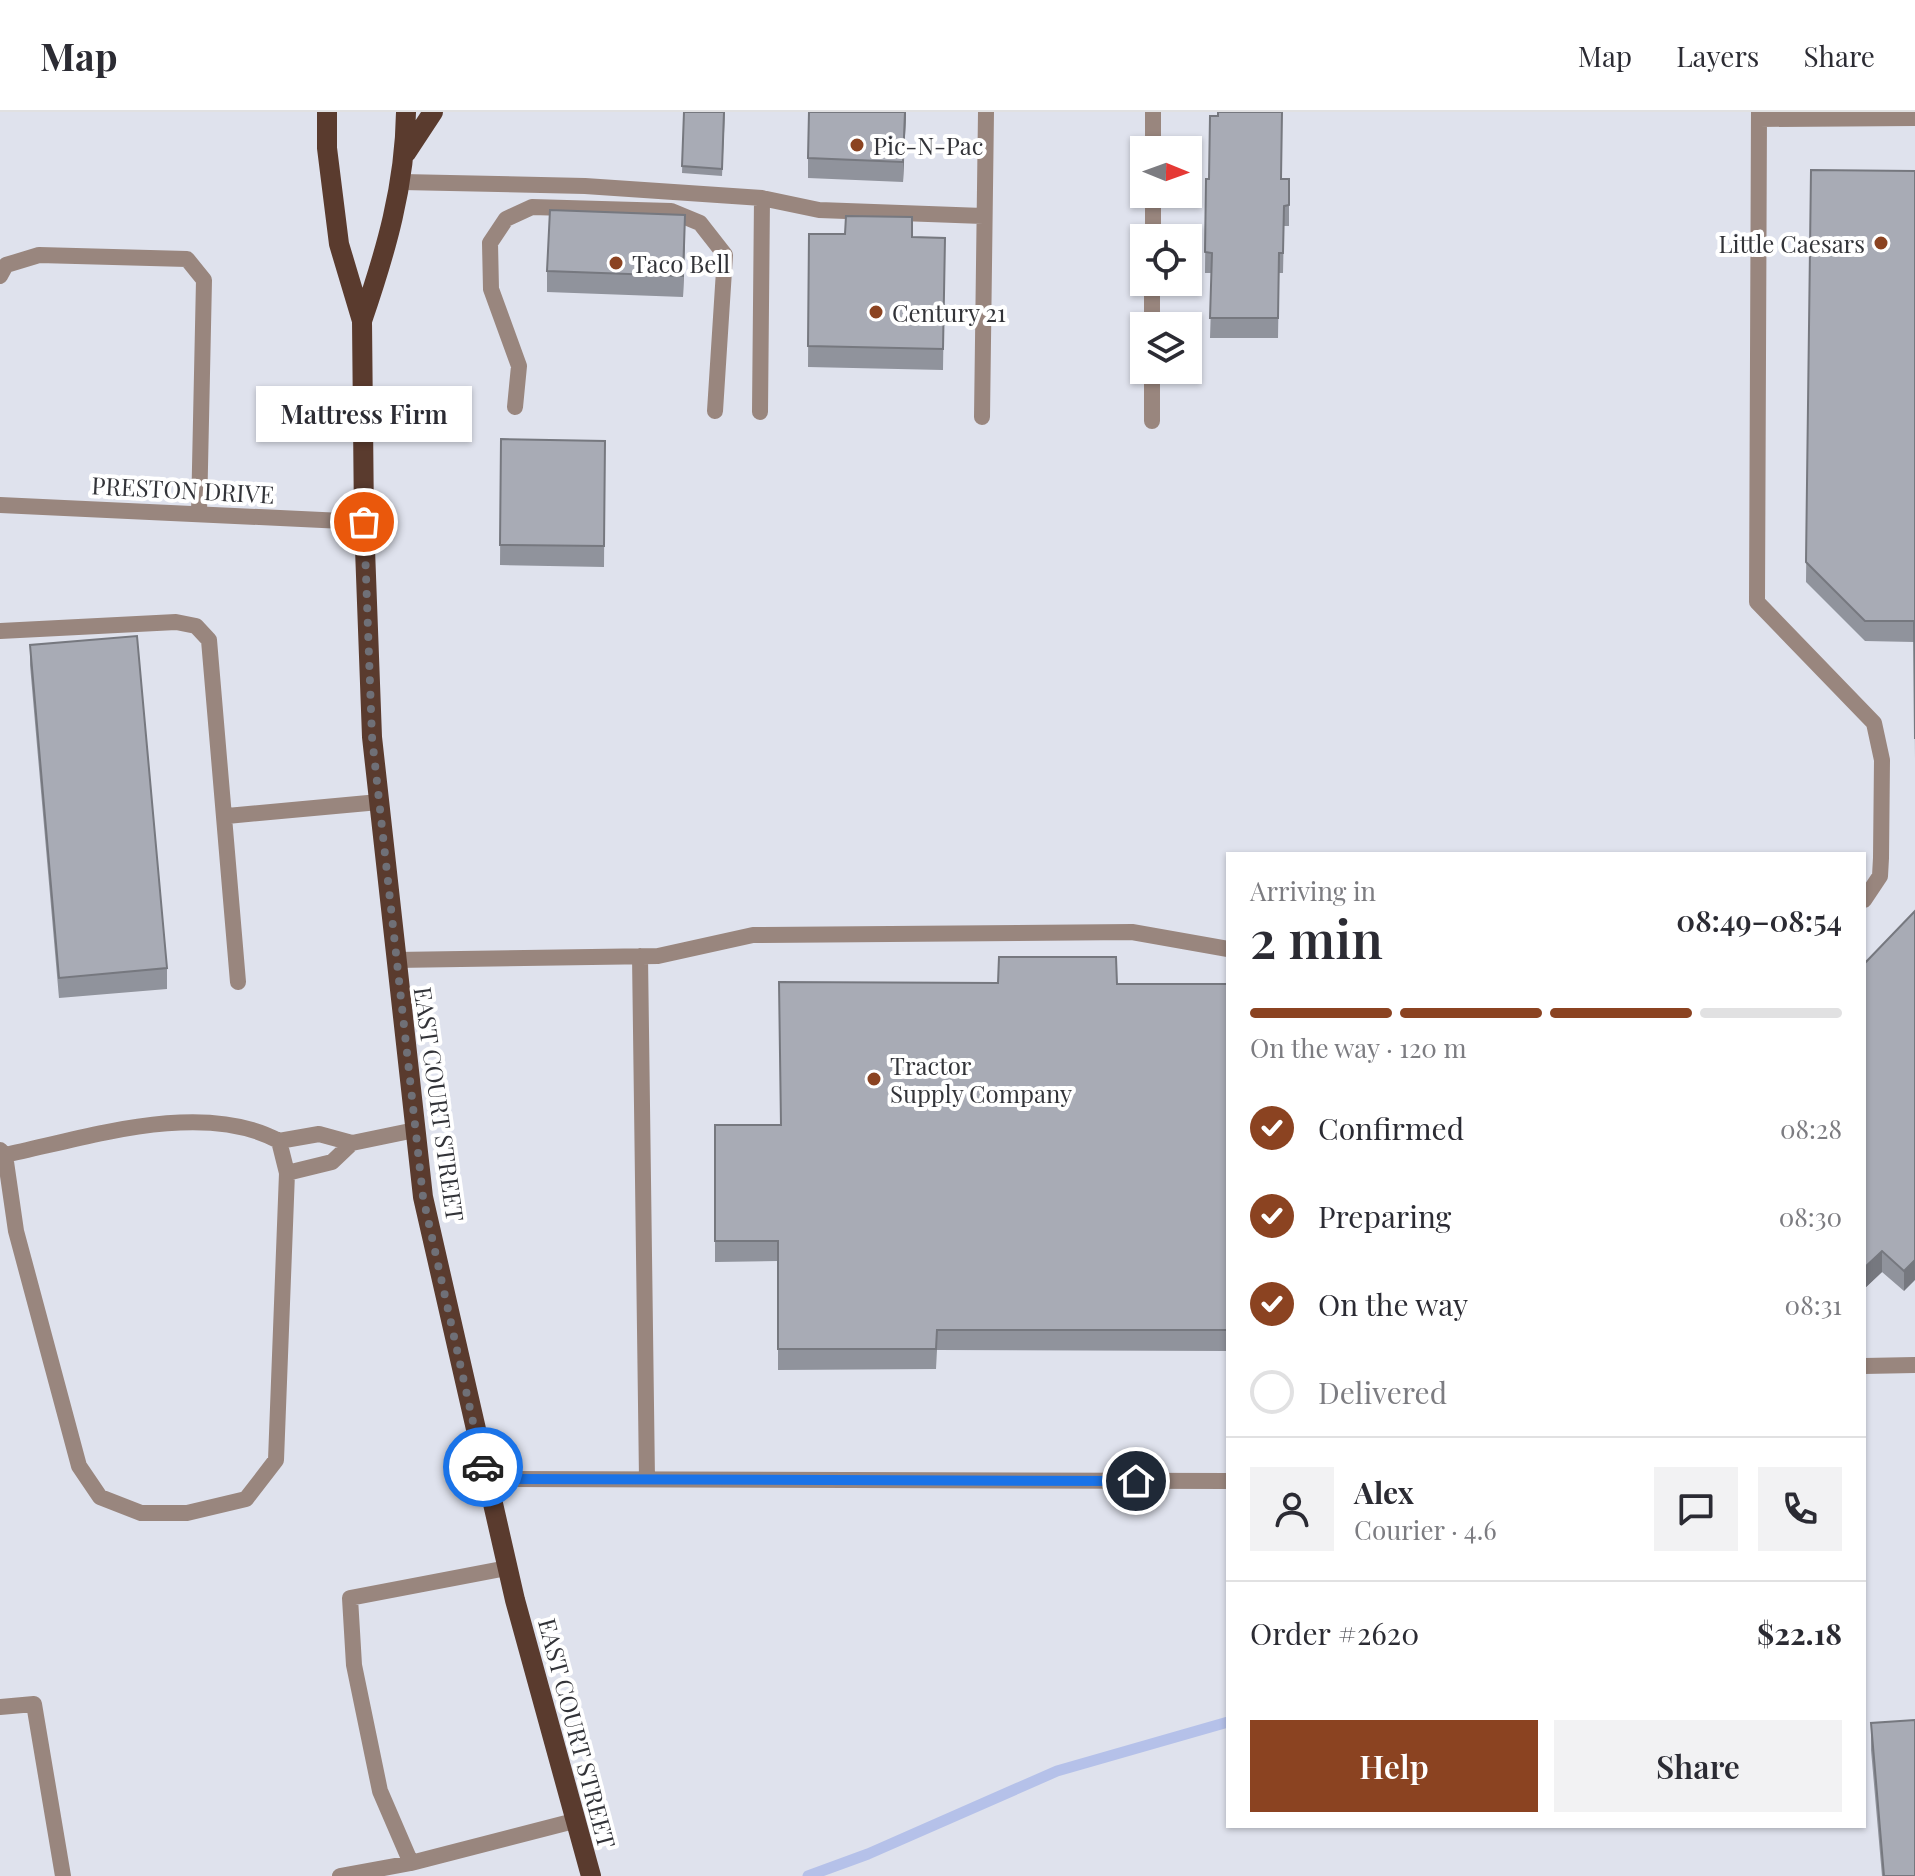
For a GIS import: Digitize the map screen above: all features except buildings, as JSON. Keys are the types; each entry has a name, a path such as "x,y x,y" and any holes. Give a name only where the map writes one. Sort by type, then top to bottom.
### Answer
{"main road":[{"path":"314,112 327,148"},
{"name":"EAST COURT STREET","path":"327,112 327,148 339,244 362,321 364,522 372,737 423,1197 507,1568 591,1876"},
{"name":"EAST COURT STREET","path":"362,321 388,244 402,182 406,112"},
{"path":"406,153 433,112"}],"street":[{"path":"982,417 986,112"},
{"path":"1153,112 1153,136"},
{"path":"1866,897 1880,876 1881,858 1882,760 1874,723 1757,602 1759,116 1915,118"},
{"path":"402,182 585,186 762,198 819,210 983,216"},
{"path":"760,412 762,198"},
{"path":"515,407 519,366 491,289 490,243 506,219 532,207 671,211 700,223 725,255 715,411"},
{"path":"0,276 6,265 39,255 187,259 204,280 199,514"},
{"path":"1152,384 1152,421"},
{"name":"PRESTON DRIVE","path":"0,505 364,522"},
{"path":"0,631 176,622 196,626 209,640 227,816 238,982"},
{"path":"227,816 379,802"},
{"path":"395,960 658,956 753,935 1132,932 1226,949"},
{"path":"640,956 647,1479"},
{"path":"279,1141 287,1173 276,1460 246,1499 187,1513 141,1513 100,1497 79,1466 16,1231 2,1152 155,1124 255,1128 279,1141 319,1134 352,1143 415,1130"},
{"path":"287,1173 332,1162 352,1143"},
{"path":"1866,1366 1915,1365"},
{"path":"486,1479 1226,1481"},
{"path":"411,1863 380,1791 354,1665 350,1598 507,1568"},
{"path":"0,1707 34,1704 63,1876"},
{"path":"340,1876 411,1863 574,1821"}],"waterway":[{"path":"808,1876 868,1854 1057,1771 1226,1723"}],"way so far":[{"path":"364,522 372,737 423,1197 483,1467"}],"place":[{"name":"Pic-N-Pac","path":"857,145"},
{"name":"Little Caesars","path":"1881,243"},
{"name":"Taco Bell","path":"616,263"},
{"name":"Century 21","path":"876,312"},
{"name":"Mattress Firm","path":"364,522"},
{"name":"Tractor Supply Company","path":"874,1079"}],"route":[{"path":"483,1467 486,1479 1136,1481"}]}
